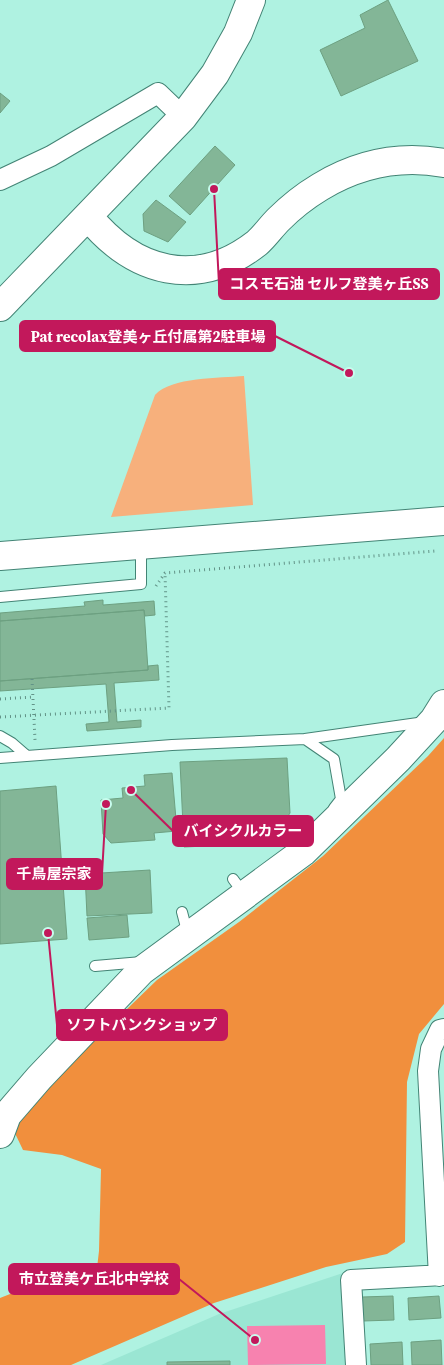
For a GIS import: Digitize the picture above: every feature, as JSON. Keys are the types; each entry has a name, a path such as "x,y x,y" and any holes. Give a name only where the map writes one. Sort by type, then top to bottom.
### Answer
{"street":[{"path":"0,307 183,117 215,74 238,34 251,0"},
{"path":"0,180 51,156 158,94 183,117"},
{"path":"88,216 101,232 126,252 144,262 163,269 181,271 210,268 258,242 298,203 319,188 345,174 375,163 398,160 428,160 444,163"},
{"path":"0,556 444,521"},
{"path":"0,1134 7,1115 38,1078 141,971 155,961 185,924 239,887 303,852 398,759 439,712"},
{"path":"356,1365 351,1280 442,1276 438,1147 428,1071 431,1048 440,1030 444,1030"}],"lane":[{"path":"0,596 142,584 141,545"},
{"path":"0,758 172,745 305,739 439,712"},
{"path":"0,736 12,743 27,756"},
{"path":"303,852 341,799 334,759 305,739"},
{"path":"95,966 155,961"}],"path":[{"path":"165,573 435,551"},
{"path":"151,594 165,573"},
{"path":"0,717 169,708 165,573"},
{"path":"32,678 35,741"},
{"path":"0,699 33,697"}],"shaded area":[{"path":"244,376 253,505 111,517 155,395 162,389 184,382"},
{"path":"444,738 444,1004 419,1034 407,1082 405,1242 387,1254 326,1267 214,1303 71,1365 0,1365 0,1298 58,1275 97,1268 99,1251 101,1169 62,1155 23,1150 12,1127 66,1068 157,980 239,922 323,856 428,756"},
{"path":"346,1272 351,1365 101,1365 219,1314"},
{"path":"325,1325 326,1364 248,1365 247,1326"}],"building":[{"path":"388,0 418,61 341,96 320,50 365,28 360,15"},
{"path":"0,93 10,101 0,113"},
{"path":"215,146 235,165 190,215 169,196"},
{"path":"156,200 186,222 168,242 144,231 143,214"},
{"path":"103,600 103,605 154,601 155,615 145,616 144,610 0,621 0,613 85,606 84,602"},
{"path":"144,610 148,670 0,681 0,621"},
{"path":"158,665 159,680 114,683 117,722 141,720 141,727 87,731 86,724 109,722 106,684 0,691 0,681 148,670 148,666"},
{"path":"287,758 290,813 283,824 270,829 270,843 184,847 180,762"},
{"path":"172,773 177,831 154,833 155,840 111,843 103,834 101,800 123,798 122,788 145,786 144,775"},
{"path":"56,786 67,939 0,944 0,791"},
{"path":"150,870 152,913 87,916 85,874"},
{"path":"127,915 129,937 89,940 87,918"},
{"path":"393,1296 394,1320 363,1321 362,1297"},
{"path":"439,1296 441,1318 409,1320 408,1298"},
{"path":"441,1340 442,1365 412,1365 411,1342"},
{"path":"402,1342 403,1365 371,1365 370,1344"},
{"path":"230,1361 230,1365 167,1365 167,1362"}],"place":[{"name":"コスモ石油 セルフ登美ヶ丘SS","path":"214,189"},
{"name":"Pat recolax登美ヶ丘付属第2駐車場","path":"349,373"},
{"name":"バイシクルカラー","path":"131,790"},
{"name":"千鳥屋宗家","path":"106,804"},
{"name":"ソフトバンクショップ","path":"48,933"},
{"name":"市立登美ケ丘北中学校","path":"255,1340"}]}
